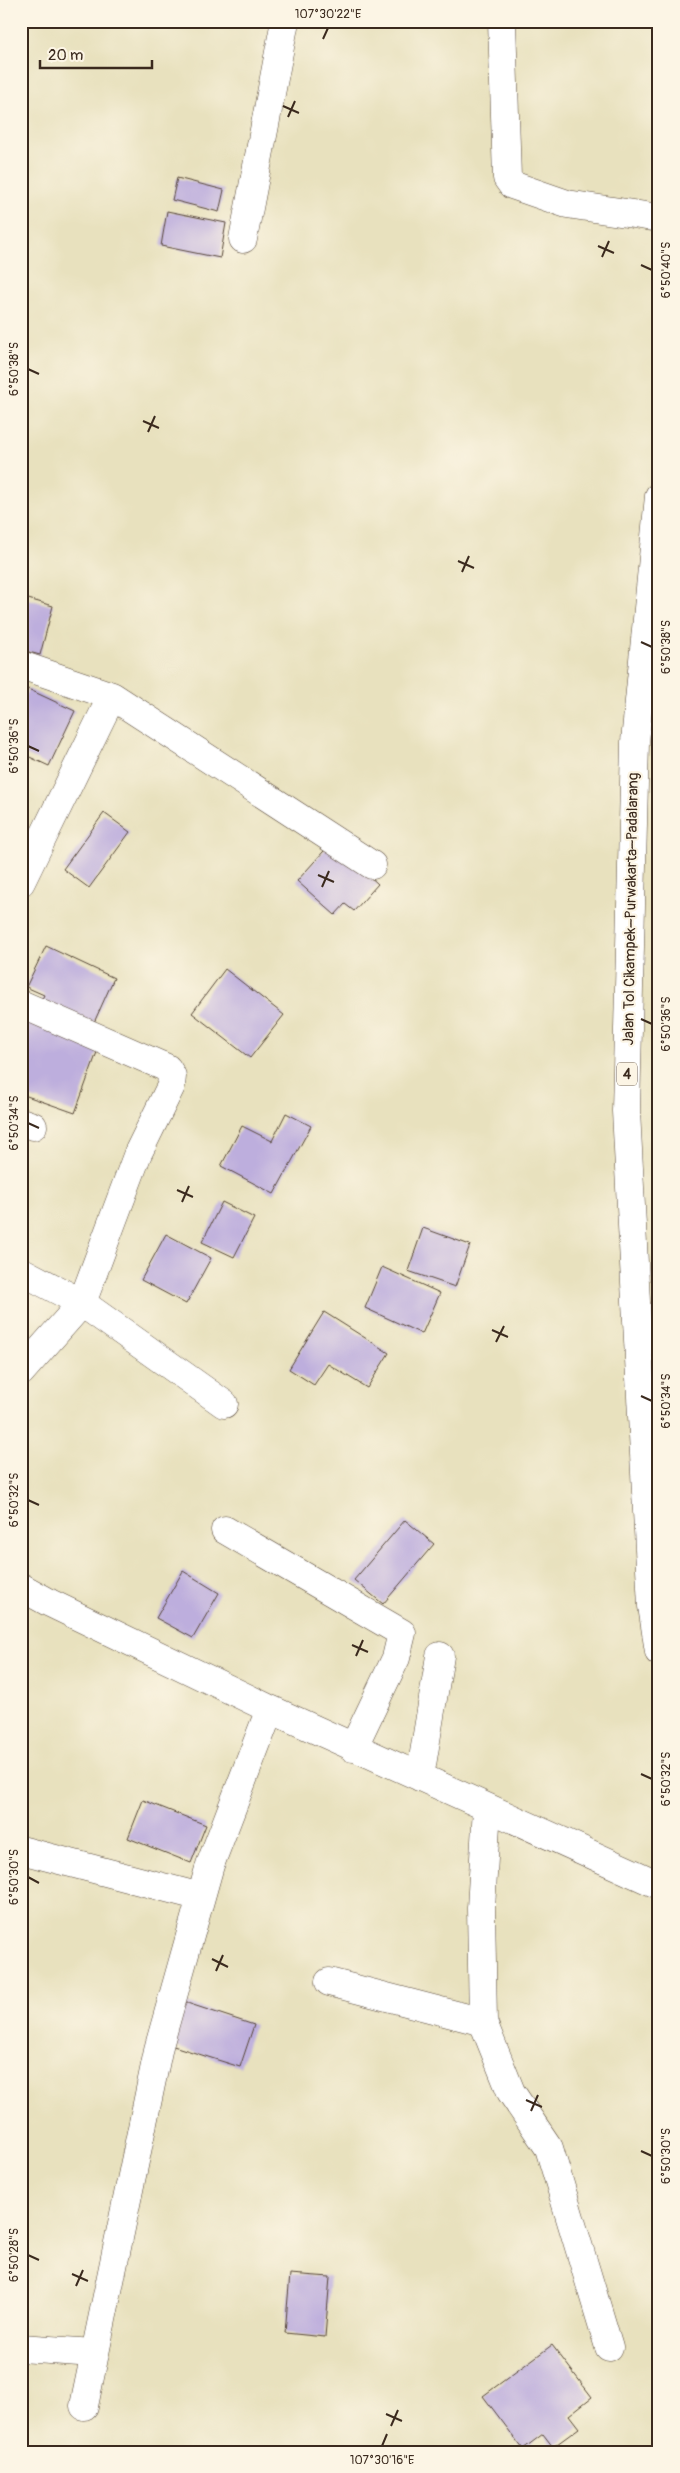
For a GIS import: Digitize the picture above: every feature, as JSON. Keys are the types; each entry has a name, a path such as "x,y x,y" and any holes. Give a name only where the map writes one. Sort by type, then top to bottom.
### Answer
{"main road":[{"path":"243,239 286,21"},
{"path":"502,21 507,178 512,185 567,204 659,218"},
{"name":"Jalan Tol Cikampek–Purwakarta–Padalarang","path":"659,496 635,742 626,1111 652,1596 659,1652"},
{"path":"21,665 112,696 372,865"},
{"path":"21,882 112,696"},
{"path":"21,1004 167,1068 172,1076 171,1086 138,1153 82,1304 21,1372"},
{"path":"21,1271 82,1304 224,1404"},
{"path":"226,1530 402,1633 396,1658 353,1748"},
{"path":"21,1586 50,1603 353,1748 659,1885"},
{"path":"420,1777 440,1656"},
{"path":"84,2406 159,2046 200,1896 270,1709"},
{"path":"487,1808 481,1908 483,2022 511,2092 549,2148 609,2347"},
{"path":"21,1850 200,1896"},
{"path":"329,1982 483,2022"},
{"path":"21,2348 94,2353"}],"building":[{"path":"177,178 224,190 219,212 172,200"},
{"path":"167,211 226,223 220,258 161,246"},
{"path":"21,597 53,606 40,655 21,650"},
{"path":"28,689 75,711 49,766 21,753 21,703"},
{"path":"104,813 130,832 89,888 63,869"},
{"path":"332,842 378,884 354,911 345,904 335,915 297,881"},
{"path":"46,946 114,978 92,1027 40,1003 44,995 26,987"},
{"path":"225,969 284,1015 250,1058 192,1013"},
{"path":"21,1012 101,1041 75,1113 21,1094"},
{"path":"286,1113 311,1126 274,1194 221,1166 242,1126 272,1141"},
{"path":"222,1202 254,1218 234,1257 202,1242"},
{"path":"423,1228 470,1245 455,1287 408,1271"},
{"path":"166,1234 211,1258 186,1304 141,1280"},
{"path":"382,1267 440,1293 422,1334 365,1308"},
{"path":"324,1312 389,1353 367,1388 328,1364 314,1385 289,1369"},
{"path":"405,1520 434,1544 383,1604 354,1580"},
{"path":"183,1571 219,1593 193,1638 156,1618"},
{"path":"143,1800 206,1825 191,1863 128,1838"},
{"path":"181,2001 254,2025 240,2067 167,2044"},
{"path":"290,2274 330,2277 325,2337 285,2333"},
{"path":"552,2345 592,2397 569,2415 579,2428 553,2447 543,2434 523,2449 483,2396"}]}
